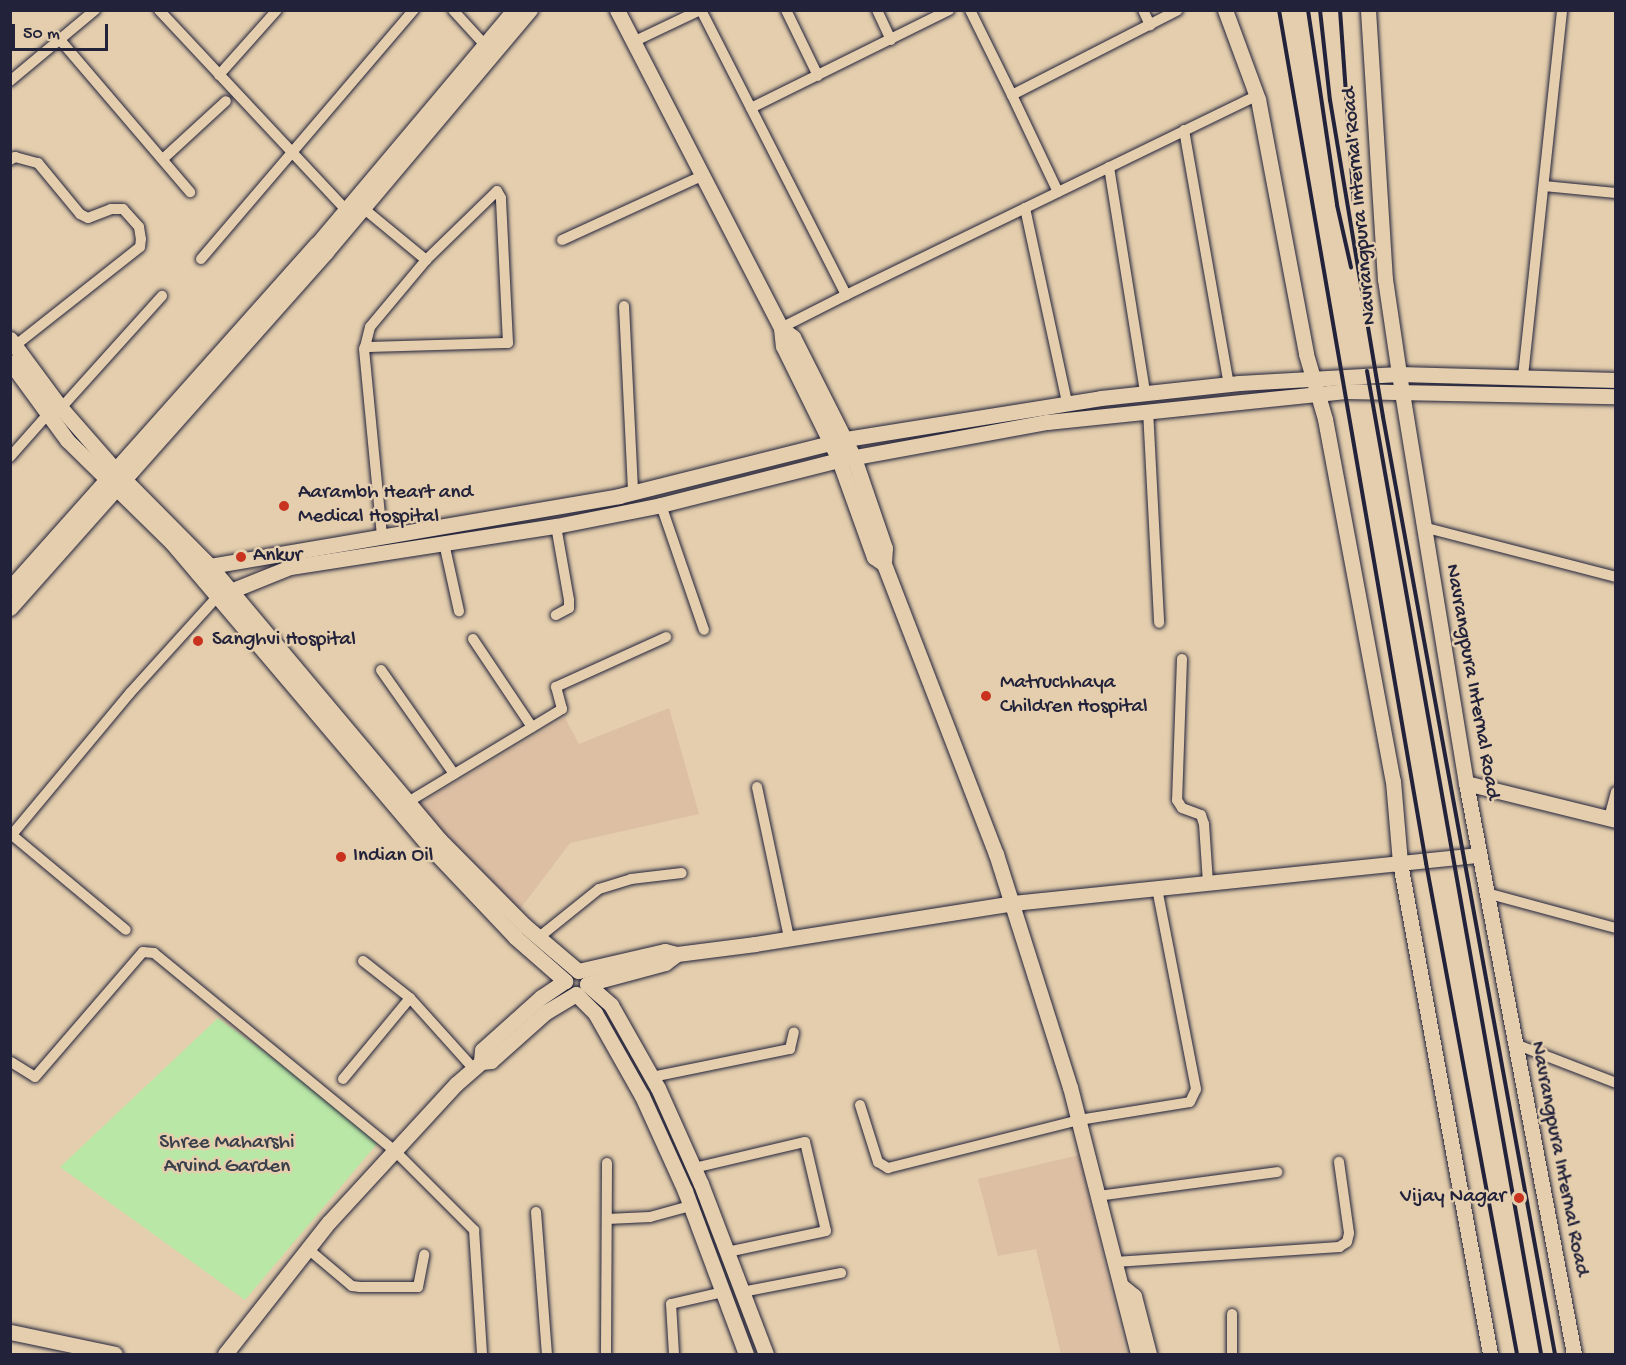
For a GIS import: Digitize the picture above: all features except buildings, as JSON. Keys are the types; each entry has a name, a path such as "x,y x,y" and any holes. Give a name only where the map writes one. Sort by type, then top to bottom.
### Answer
{"street":[{"path":"10,81 62,41 95,10"},
{"path":"159,10 292,155 354,212 426,260"},
{"path":"219,75 277,10"},
{"path":"201,259 414,10"},
{"path":"453,10 485,45"},
{"path":"354,212 514,10"},
{"path":"10,608 117,481 530,10"},
{"path":"617,10 780,328 783,346 838,441 885,548 884,564 1013,903 1078,1120 1115,1262 1124,1287 1134,1296 1149,1354"},
{"path":"633,42 701,10 846,295"},
{"path":"786,10 818,76"},
{"path":"877,10 891,40"},
{"path":"751,108 949,10"},
{"path":"970,10 1058,192"},
{"path":"1143,10 1150,25"},
{"path":"1012,95 1178,10"},
{"path":"1225,10 1257,94 1313,379 1318,394 1393,781 1400,863 1490,1354"},
{"name":"Navrangpura Internal Road","path":"1368,10 1385,279 1400,382 1466,783 1574,1354"},
{"path":"1523,376 1562,10"},
{"path":"62,41 164,158 190,192"},
{"path":"780,328 1257,94"},
{"path":"164,158 226,101"},
{"path":"1184,130 1229,384"},
{"path":"10,160 15,157 38,163 80,214 88,218 111,209 123,209 139,227 140,247 13,342 55,411"},
{"path":"1109,167 1145,392"},
{"path":"562,240 702,176"},
{"path":"1544,186 1616,193"},
{"path":"365,347 508,344 501,198 497,191 426,260 369,327 365,347 382,537"},
{"path":"1025,208 1067,403"},
{"path":"10,457 162,296"},
{"path":"624,306 633,492"},
{"path":"10,362 117,481 204,569 429,847 515,937 565,981 569,991 665,963 677,954"},
{"path":"126,930 11,836 130,693 223,592 290,567 556,526 661,505 846,459 1047,422 1318,394 1400,382 1523,376 1616,380"},
{"path":"204,569 633,492 838,441 1145,392 1313,379 1400,382 1616,396"},
{"path":"1148,410 1159,623"},
{"path":"10,588 117,481"},
{"path":"661,505 704,630"},
{"path":"556,526 569,600 568,608 556,615"},
{"path":"1423,527 1616,577"},
{"path":"444,543 459,611"},
{"path":"223,592 439,839 538,938 584,974 582,989 642,1096 690,1206 746,1354"},
{"path":"408,802 562,709 556,687 666,637"},
{"path":"473,639 532,727"},
{"path":"1182,659 1177,800 1182,808 1201,815 1204,824 1208,883"},
{"path":"381,670 454,774"},
{"path":"1466,783 1612,819 1616,792"},
{"path":"757,787 789,937"},
{"path":"478,1065 482,1050 541,997 565,981 568,974 665,951 677,954 1013,903 1479,855"},
{"path":"538,938 599,890 631,879 682,873"},
{"path":"860,1105 878,1162 888,1168 1078,1120 1190,1102 1194,1098 1157,888"},
{"path":"1486,893 1616,928"},
{"path":"11,1062 35,1077 148,951 394,1151 474,1230 482,1354"},
{"path":"363,961 410,998 478,1065"},
{"path":"225,1354 308,1249 394,1151 478,1065 491,1061 546,1012 582,989"},
{"path":"582,989 611,1005 652,1077 694,1168 766,1354"},
{"path":"343,1079 410,998"},
{"path":"652,1077 790,1049 794,1032"},
{"path":"1515,1044 1616,1083"},
{"path":"694,1168 805,1142 826,1231 727,1252"},
{"path":"1115,1262 1338,1247 1347,1242 1349,1233 1339,1162"},
{"path":"606,1354 607,1163"},
{"path":"1098,1196 1277,1172"},
{"path":"606,1219 650,1217 690,1206"},
{"path":"536,1212 547,1354"},
{"path":"308,1249 352,1286 360,1287 418,1287 424,1256"},
{"path":"742,1292 841,1273"},
{"path":"1124,1287 1122,1299 1138,1354"},
{"path":"674,1354 671,1304 723,1292"},
{"path":"1232,1314 1232,1354"},
{"path":"10,1332 115,1354"}],"shaded area":[{"path":"669,708 699,814 570,843 518,912 417,805 565,718 579,744"},
{"path":"1079,1155 1126,1354 1061,1354 1036,1249 998,1256 978,1179"}],"green space":[{"name":"Shree Maharshi Arvind Garden","path":"218,1018 382,1138 245,1300 60,1167"}],"railway":[{"path":"1279,10 1426,863 1517,1354"},
{"path":"1308,10 1337,205 1351,267"},
{"path":"1320,10 1330,100 1383,417 1555,1354"},
{"path":"1340,10 1354,203"},
{"path":"1367,371 1541,1354"}],"place":[{"name":"Aarambh Heart and Medical Hospital","path":"284,506"},
{"name":"Ankur","path":"241,557"},
{"name":"Sanghvi Hospital","path":"198,641"},
{"name":"Matruchhaya Children Hospital","path":"986,696"},
{"name":"Indian Oil","path":"341,857"},
{"name":"Vijay Nagar","path":"1519,1198"}]}
